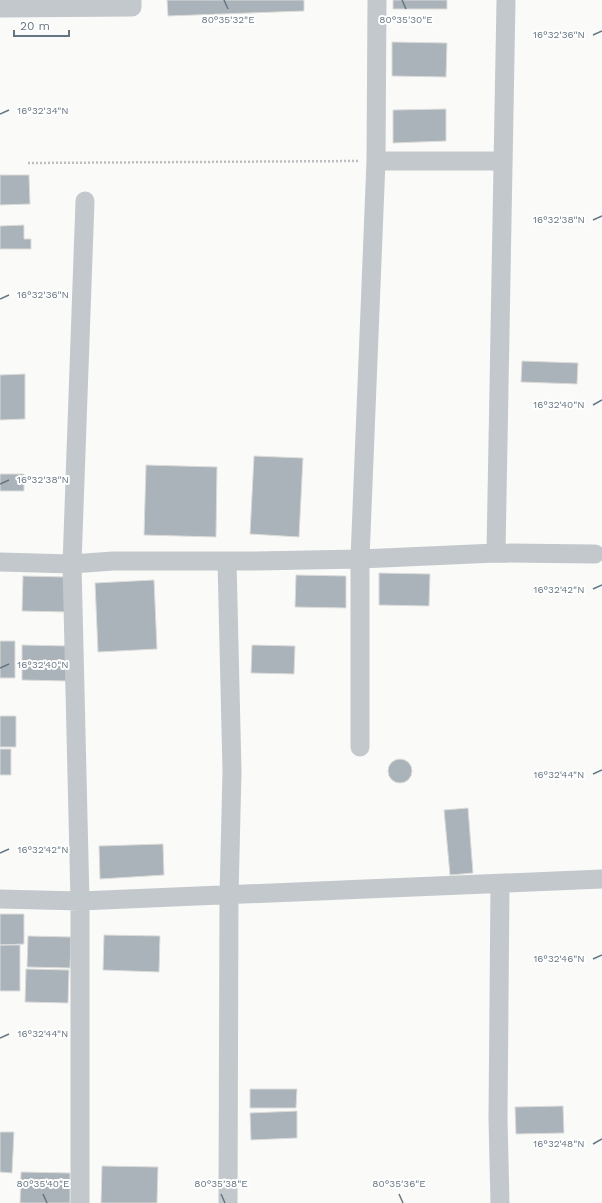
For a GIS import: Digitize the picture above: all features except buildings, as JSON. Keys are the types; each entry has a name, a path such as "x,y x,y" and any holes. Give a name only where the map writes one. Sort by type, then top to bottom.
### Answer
{"street":[{"path":"0,8 132,7 132,0"},
{"path":"360,747 360,559 376,161 377,0"},
{"path":"496,553 506,0"},
{"path":"376,161 503,161"},
{"path":"80,1203 80,901 72,564 85,201"},
{"path":"0,562 72,564 113,562 360,559 496,553 595,554"},
{"path":"227,561 232,771 228,896 228,1203"},
{"path":"0,899 80,901 228,896 338,889 602,879"},
{"path":"500,884 498,1118 500,1203"}],"path":[{"path":"28,163 376,161"}]}
